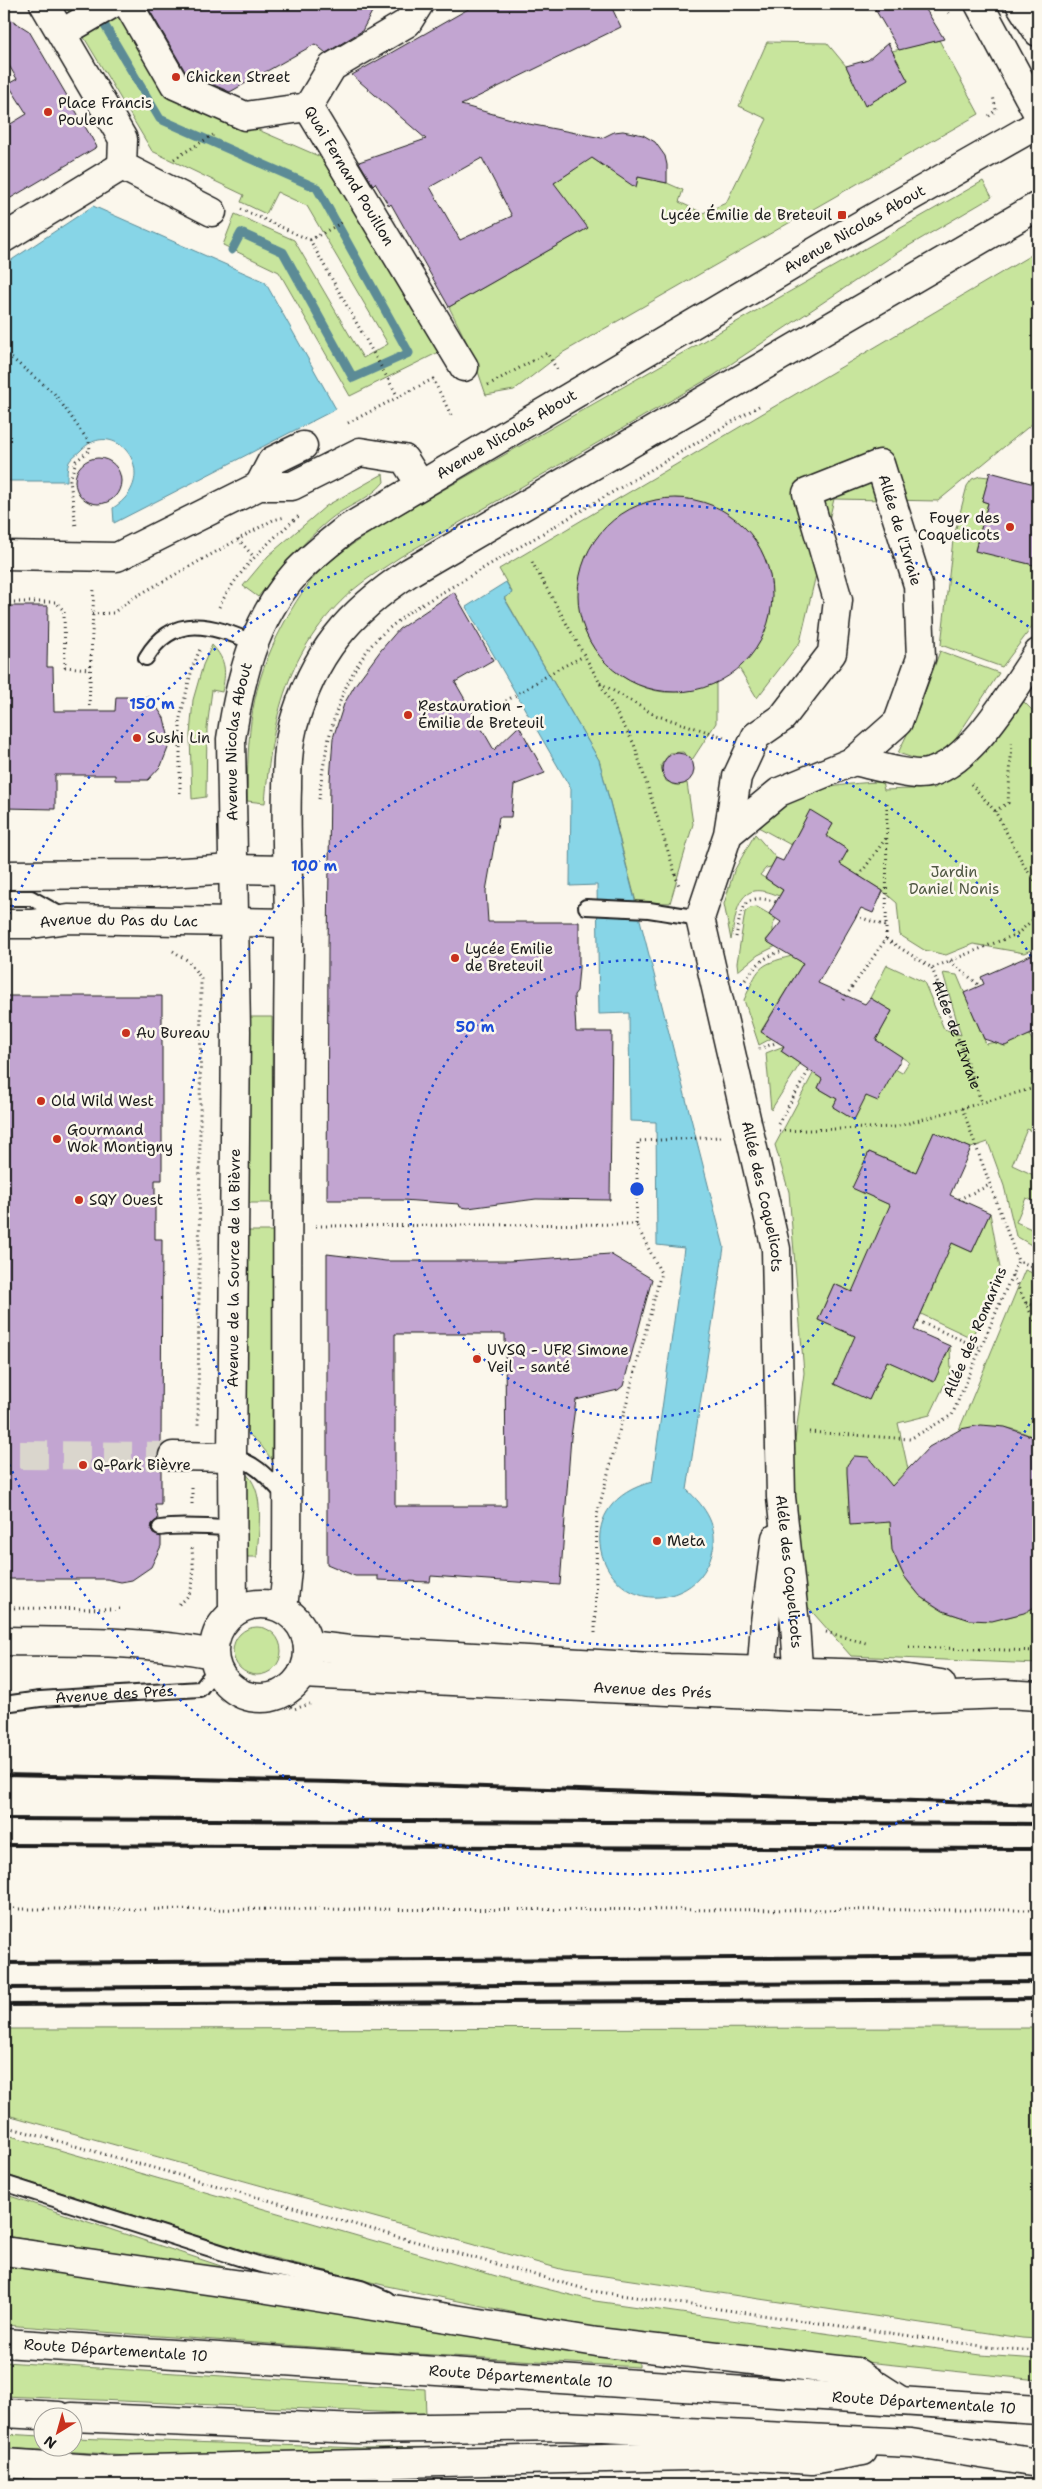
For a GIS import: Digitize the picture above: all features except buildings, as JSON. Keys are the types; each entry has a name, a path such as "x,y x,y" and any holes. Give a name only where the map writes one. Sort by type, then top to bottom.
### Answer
{"main road":[{"path":"44,4 68,30 124,139 122,166"},
{"path":"68,30 112,4"},
{"name":"Quai Fernand Pouillon","path":"128,4 175,85 245,116 308,108 370,208 464,367"},
{"path":"308,108 332,67 407,22 419,4"},
{"path":"979,4 1038,114"},
{"path":"1020,4 1038,32"},
{"name":"Avenue Nicolas About","path":"234,922 230,739 238,695 254,643 280,594 295,574 345,530 420,484 845,234 1038,124"},
{"path":"122,166 212,212"},
{"path":"4,238 122,166"},
{"path":"4,1641 147,1644 177,1647 215,1661 224,1682 236,1692 250,1698 281,1702 302,1674 308,1660 308,1645 304,1631 295,1619 283,1609 287,1569 288,1498 289,923 286,870 287,766 292,729 301,701 312,675 347,622 382,590 1038,206"},
{"path":"259,486 272,461 303,446"},
{"path":"4,555 117,557 259,486 292,486 360,452 404,460 420,484"},
{"name":"Allée de l'Ivraie","path":"703,911 728,834 737,777 756,736 782,718 832,653 838,600 807,493 880,464 918,585 921,658 898,722 854,761 780,792 728,834"},
{"path":"854,761 918,774 943,769 976,742 1038,653"},
{"path":"11,870 151,874 233,868 286,870"},
{"name":"Allée des Coquelicots","path":"703,911 776,1249 781,1496"},
{"name":"Avenue du Pas du Lac","path":"4,924 32,924 68,919 289,923"},
{"name":"Avenue de la Source de la Bièvre","path":"233,1613 232,1457 236,1031 234,922"},
{"path":"184,1456 232,1457"},
{"name":"Aléle des Coquelicots","path":"781,1496 800,1684"},
{"name":"Aléle des Coquelicots","path":"760,1683 765,1622 781,1496"},
{"name":"Avenue des Prés","path":"215,1661 214,1642 218,1630 233,1613 245,1606 258,1604 283,1609"},
{"name":"Avenue des Prés","path":"308,1645 368,1651 669,1668 760,1683"},
{"name":"Avenue des Prés","path":"302,1674 800,1684 875,1674 1005,1694 1038,1696"},
{"path":"4,2251 597,2342 856,2372 899,2400"},
{"name":"Route Départementale 10","path":"4,2343 1038,2410"},
{"path":"4,2413 32,2415"},
{"path":"82,2417 358,2429 562,2426 911,2443 1038,2463"},
{"path":"4,2463 109,2470 730,2455 812,2460 911,2443"}],"lane":[{"path":"146,658 153,646 170,633 188,626 202,625 223,629 254,643"},
{"path":"4,898 31,898 68,919"},
{"path":"586,907 703,911"},
{"path":"232,1457 246,1460 258,1468 288,1498"},
{"path":"160,1528 179,1525 192,1528 232,1528"},
{"name":"Avenue des Prés","path":"4,1704 40,1699 200,1689 215,1661"},
{"path":"4,2182 261,2265 361,2288 420,2314"}],"path":[{"path":"985,119 996,110 992,90"},
{"path":"212,212 234,206 310,240 398,397"},
{"path":"310,240 370,208"},
{"path":"4,352 54,393 89,442 90,450 76,461 70,480 79,557"},
{"path":"494,381 547,353 561,376"},
{"path":"385,404 433,379 452,417"},
{"path":"318,804 323,762 334,716 352,675 374,642 409,612 762,404"},
{"path":"92,614 113,613 135,597 273,520 304,512"},
{"path":"238,539 254,557"},
{"path":"532,562 634,744 680,891 703,911"},
{"path":"89,706 94,583"},
{"path":"4,602 56,602 64,611 65,667 90,669"},
{"path":"506,701 558,669 584,656"},
{"path":"599,682 655,715 752,745"},
{"path":"952,762 995,811 1025,867 1038,885"},
{"path":"843,1000 886,939 887,794"},
{"path":"995,811 1008,802"},
{"path":"859,876 887,837"},
{"path":"735,944 742,908 748,901 764,898 776,902"},
{"name":"Allée de l'Ivraie","path":"932,968 1016,934 1038,914"},
{"path":"856,916 886,926"},
{"name":"Allée de l'Ivraie","path":"886,939 932,968 982,1103"},
{"path":"170,949 187,960 200,978 198,1412 184,1456 192,1479 192,1592 187,1600 180,1604"},
{"path":"743,983 756,964 771,954 784,951"},
{"name":"Allée de l'Ivraie","path":"950,961 980,986"},
{"path":"754,1051 778,1042"},
{"path":"809,1070 774,1131 895,1127 1038,1087"},
{"name":"Allée des Romarins","path":"781,1430 910,1439 952,1415 1018,1261 962,1108"},
{"path":"595,1633 597,1515 661,1273 636,1224 638,1141 708,1139"},
{"path":"959,1199 990,1184"},
{"path":"330,1226 636,1224"},
{"name":"Allée des Romarins","path":"1018,1261 1038,1268"},
{"path":"1012,1275 1038,1328"},
{"path":"1025,1302 1038,1307"},
{"path":"918,1321 980,1348"},
{"path":"4,1608 123,1609"},
{"path":"795,1624 870,1644"},
{"path":"585,1632 604,1633"},
{"path":"900,1647 1038,1651"},
{"path":"4,1909 1038,1910"},
{"path":"4,2126 592,2292 996,2348 1038,2351"}],"green space":[{"path":"64,4 118,4 171,92 330,161 439,352 350,396 279,272 223,245 235,214 294,240 363,358 388,344 307,206 277,192 266,214 241,202 244,195 152,151"},
{"path":"939,40 979,114 562,353 514,390 486,395 471,351 449,307 588,228 539,193 575,169 584,153 636,187 638,177 667,183 683,190 679,202 703,213 726,203 767,119 739,106 767,42 827,43 846,66 866,105 908,81 892,51"},
{"path":"983,181 992,197 900,251 713,376 400,557 353,590 330,613 312,636 298,661 286,687 278,714 272,743 265,803 247,801 250,731 257,690 263,670 283,625 296,602 306,587 324,567 364,536 408,510"},
{"path":"1038,251 1038,419 938,501 834,499 800,642 757,698 739,668 756,648 766,628 771,605 769,572 757,544 738,522 713,507 685,499 655,501 627,512 601,533 594,542 582,571 579,592 584,629 599,655 621,676 649,689 677,692 716,683 716,723 692,760 683,752 670,753 661,765 666,781 675,785 687,783 693,824 670,903 636,902 599,760 504,597 512,592 499,569"},
{"path":"383,474 384,482 372,494 335,516 309,538 258,597 243,586 268,556 326,506"},
{"path":"980,476 989,477 982,501 988,503 975,550 1038,566 1038,619 1002,667 941,645 953,540 967,486 972,479"},
{"path":"212,645 223,662 224,678 222,692 212,690 207,728 206,797 192,799 190,735 193,700 203,665"},
{"path":"940,651 999,673 947,752 925,762 898,753 917,714"},
{"name":"Jardin Daniel Nonis","path":"1022,700 1038,716 1038,947 1024,953 973,944 946,955 924,950 900,935 897,903 883,891 840,864 848,850 826,836 833,824 810,811 791,845 760,828 771,815 784,805 815,791 832,787 882,782 884,790 935,788 1000,729"},
{"path":"755,834 776,858 771,867 766,868 760,875 783,890 779,896 765,891 755,891 747,894 738,908 731,940 724,904 734,871"},
{"path":"757,907 776,918 773,932 766,940 776,946 758,955 738,971 737,963 745,912 750,908"},
{"path":"792,956 803,963 761,1031 772,1038 759,1045 744,1000 760,969 771,962"},
{"path":"887,965 924,982 944,1029 961,1035 943,973 957,975 986,1044 1029,1035 1038,1050 1038,1134 1027,1129 1012,1165 1038,1177 1037,1202 1026,1198 1016,1222 1038,1232 1038,1249 1016,1236 1004,1186 988,1142 971,1148 934,1132 916,1172 869,1152 853,1188 890,1205 880,1304 834,1284 818,1320 855,1336 869,1400 887,1361 934,1381 950,1346 951,1371 930,1415 898,1423 908,1469 895,1493 891,1510 891,1534 896,1560 908,1581 924,1598 944,1611 966,1618 990,1620 1014,1615 1038,1605 1038,1664 851,1656 800,1598 790,1478 804,1373 789,1192 775,1145 815,1070 824,1076 818,1088 837,1099 833,1107 850,1117 866,1096 895,1069 902,1073 909,1062 876,1040 892,1011 870,998"},
{"path":"244,1017 272,1017 273,1203 245,1203"},
{"path":"784,1046 781,1051 800,1064 771,1110 766,1053"},
{"path":"990,1213 1000,1268 972,1338 921,1314 935,1283 904,1269 922,1230 972,1252"},
{"path":"244,1231 273,1231 272,1460 260,1444 243,1429"},
{"path":"1025,1270 1038,1275 1038,1441 1029,1435 1010,1428 990,1426 959,1430"},
{"path":"243,1471 251,1479 258,1499 257,1557 242,1557"},
{"path":"252,1627 262,1627 274,1634 281,1646 281,1656 274,1668 262,1675 252,1675 244,1671 237,1664 233,1656 233,1646 237,1638 244,1631"},
{"path":"1038,2028 1038,2339 564,2270 4,2114 4,2029"},
{"path":"4,2134 510,2280 595,2301 981,2355 1038,2359 1038,2380 694,2344 592,2329 387,2286 241,2250 4,2174"},
{"path":"4,2194 239,2272 4,2236"},
{"path":"4,2264 151,2281 639,2359 639,2367 383,2352 4,2325"},
{"path":"4,2362 425,2389 426,2414 4,2396"},
{"path":"4,2434 32,2435 32,2450 4,2448"},
{"path":"82,2438 362,2448 608,2445 217,2460 82,2452"},
{"path":"4,2479 160,2485 4,2485"}],"water":[{"path":"93,206 265,282 336,409 114,523 113,508 128,495 134,480 134,466 129,454 119,444 107,440 94,442 80,451 69,462 67,481 4,481 4,265"},
{"path":"506,582 512,593 504,598 599,760 724,1247 687,1490 700,1503 709,1518 714,1535 714,1544 707,1566 696,1581 679,1592 653,1597 631,1591 614,1577 603,1558 600,1536 606,1514 623,1495 652,1482 684,1248 657,1245 656,1122 630,1121 629,1013 599,1014 597,885 570,886 571,789 466,607"}],"waterway":[{"path":"98,14 160,119 317,188 409,353 353,378 283,252 241,233 232,250"}],"tunnel":[{"path":"20,1455 173,1456"}],"railway":[{"path":"4,1775 335,1782 1038,1805"},
{"path":"4,1819 1038,1824"},
{"path":"4,1845 1038,1849"},
{"path":"4,1963 1038,1956"},
{"path":"4,1988 1038,1982"},
{"path":"4,2005 1038,1999"}],"place":[{"name":"Chicken Street","path":"176,77"},
{"name":"Place Francis Poulenc","path":"48,112"},
{"name":"Lycée Émilie de Breteuil","path":"842,215"},
{"name":"Foyer des Coquelicots","path":"1010,527"},
{"name":"Restauration - Émilie de Breteuil","path":"408,715"},
{"name":"Sushi Lin","path":"137,738"},
{"name":"Lycée Emilie de Breteuil","path":"455,958"},
{"name":"Au Bureau","path":"126,1033"},
{"name":"Old Wild West","path":"41,1101"},
{"name":"Gourmand Wok Montigny","path":"57,1139"},
{"name":"SQY Ouest","path":"79,1200"},
{"name":"UVSQ - UFR Simone Veil - santé","path":"477,1359"},
{"name":"Q-Park Bièvre","path":"83,1465"},
{"name":"Meta","path":"657,1541"}]}
